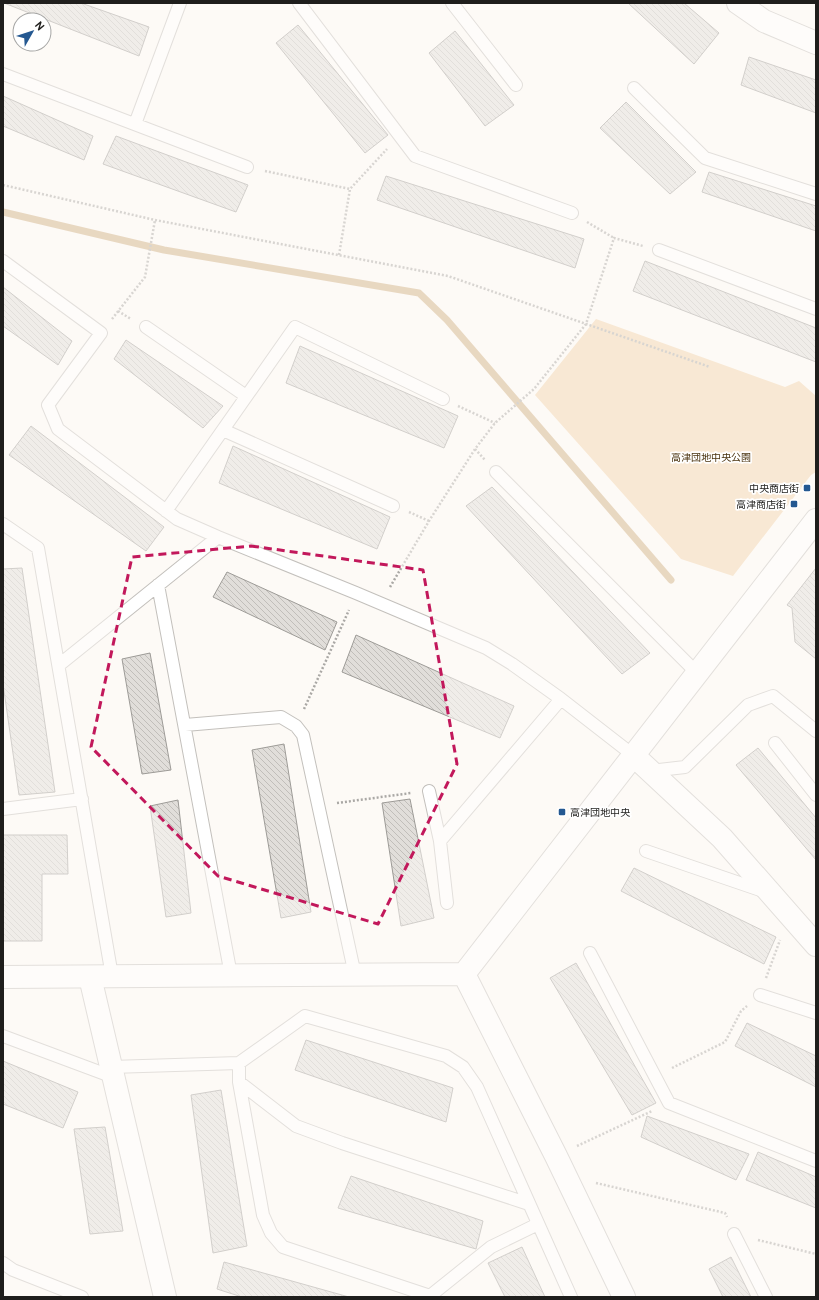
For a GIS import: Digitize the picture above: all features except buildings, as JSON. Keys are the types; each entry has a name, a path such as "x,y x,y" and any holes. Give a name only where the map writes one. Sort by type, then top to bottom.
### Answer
{"street":[{"path":"738,3 764,21 816,43"},
{"path":"464,974 816,520"},
{"path":"633,755 722,838 816,946"},
{"path":"3,977 464,974"},
{"path":"464,974 566,1176 624,1297"},
{"path":"90,977 164,1297"}],"lane":[{"path":"134,124 180,3"},
{"path":"299,3 415,156 572,213"},
{"path":"452,3 516,85"},
{"path":"3,74 247,167"},
{"path":"634,88 705,158 816,194"},
{"path":"659,250 816,309"},
{"path":"3,261 101,333 48,405 58,429 177,519 218,538 356,593 486,648 512,664 561,699 633,755"},
{"path":"146,327 246,396"},
{"path":"166,511 295,327 443,399"},
{"path":"223,430 393,506"},
{"path":"496,472 697,673"},
{"path":"3,524 38,548 112,976"},
{"path":"59,665 218,538"},
{"path":"158,585 231,975"},
{"path":"650,771 685,767 748,705 773,696 816,731"},
{"path":"440,840 561,699"},
{"path":"185,725 281,716 296,726 303,735 355,974"},
{"path":"775,743 816,795"},
{"path":"429,791 440,840 447,903"},
{"path":"3,809 82,800"},
{"path":"646,851 770,893"},
{"path":"590,953 669,1103 816,1161"},
{"path":"760,994 816,1014"},
{"path":"3,1036 112,1072 239,1063 305,1016 446,1056 463,1067 477,1086 571,1297"},
{"path":"239,1063 239,1082 263,1214 271,1233 283,1247 430,1296 491,1247 538,1224"},
{"path":"239,1082 296,1126 529,1204"},
{"path":"734,1234 766,1297"},
{"path":"3,1263 13,1270 82,1297"}],"path":[{"path":"339,255 350,189 400,136"},
{"path":"247,167 350,189"},
{"path":"3,185 155,220 448,276 710,367"},
{"path":"572,213 614,238 659,250"},
{"path":"101,333 145,278 155,220"},
{"path":"380,603 429,521 475,449 495,423 534,389 586,324 614,238"},
{"path":"443,399 495,423"},
{"path":"296,726 356,593"},
{"path":"318,806 429,791"},
{"path":"655,1076 725,1042 741,1011 760,994 790,915"},
{"path":"556,1156 669,1103"},
{"path":"566,1176 725,1213 734,1234 816,1254"}],"highlighted area":[{"path":"251,546 423,570 457,764 378,924 218,876 91,747 132,557"}],"green space":[{"name":"高津団地中央公園","path":"596,319 785,387 799,381 816,396 816,472 811,475 733,576 681,559 535,395"}],"waterway":[{"path":"3,212 164,250 419,293 447,320 671,580"}],"place":[{"name":"中央商店街","path":"807,488"},
{"name":"高津商店街","path":"794,504"},
{"name":"高津団地中央","path":"562,812"}]}
